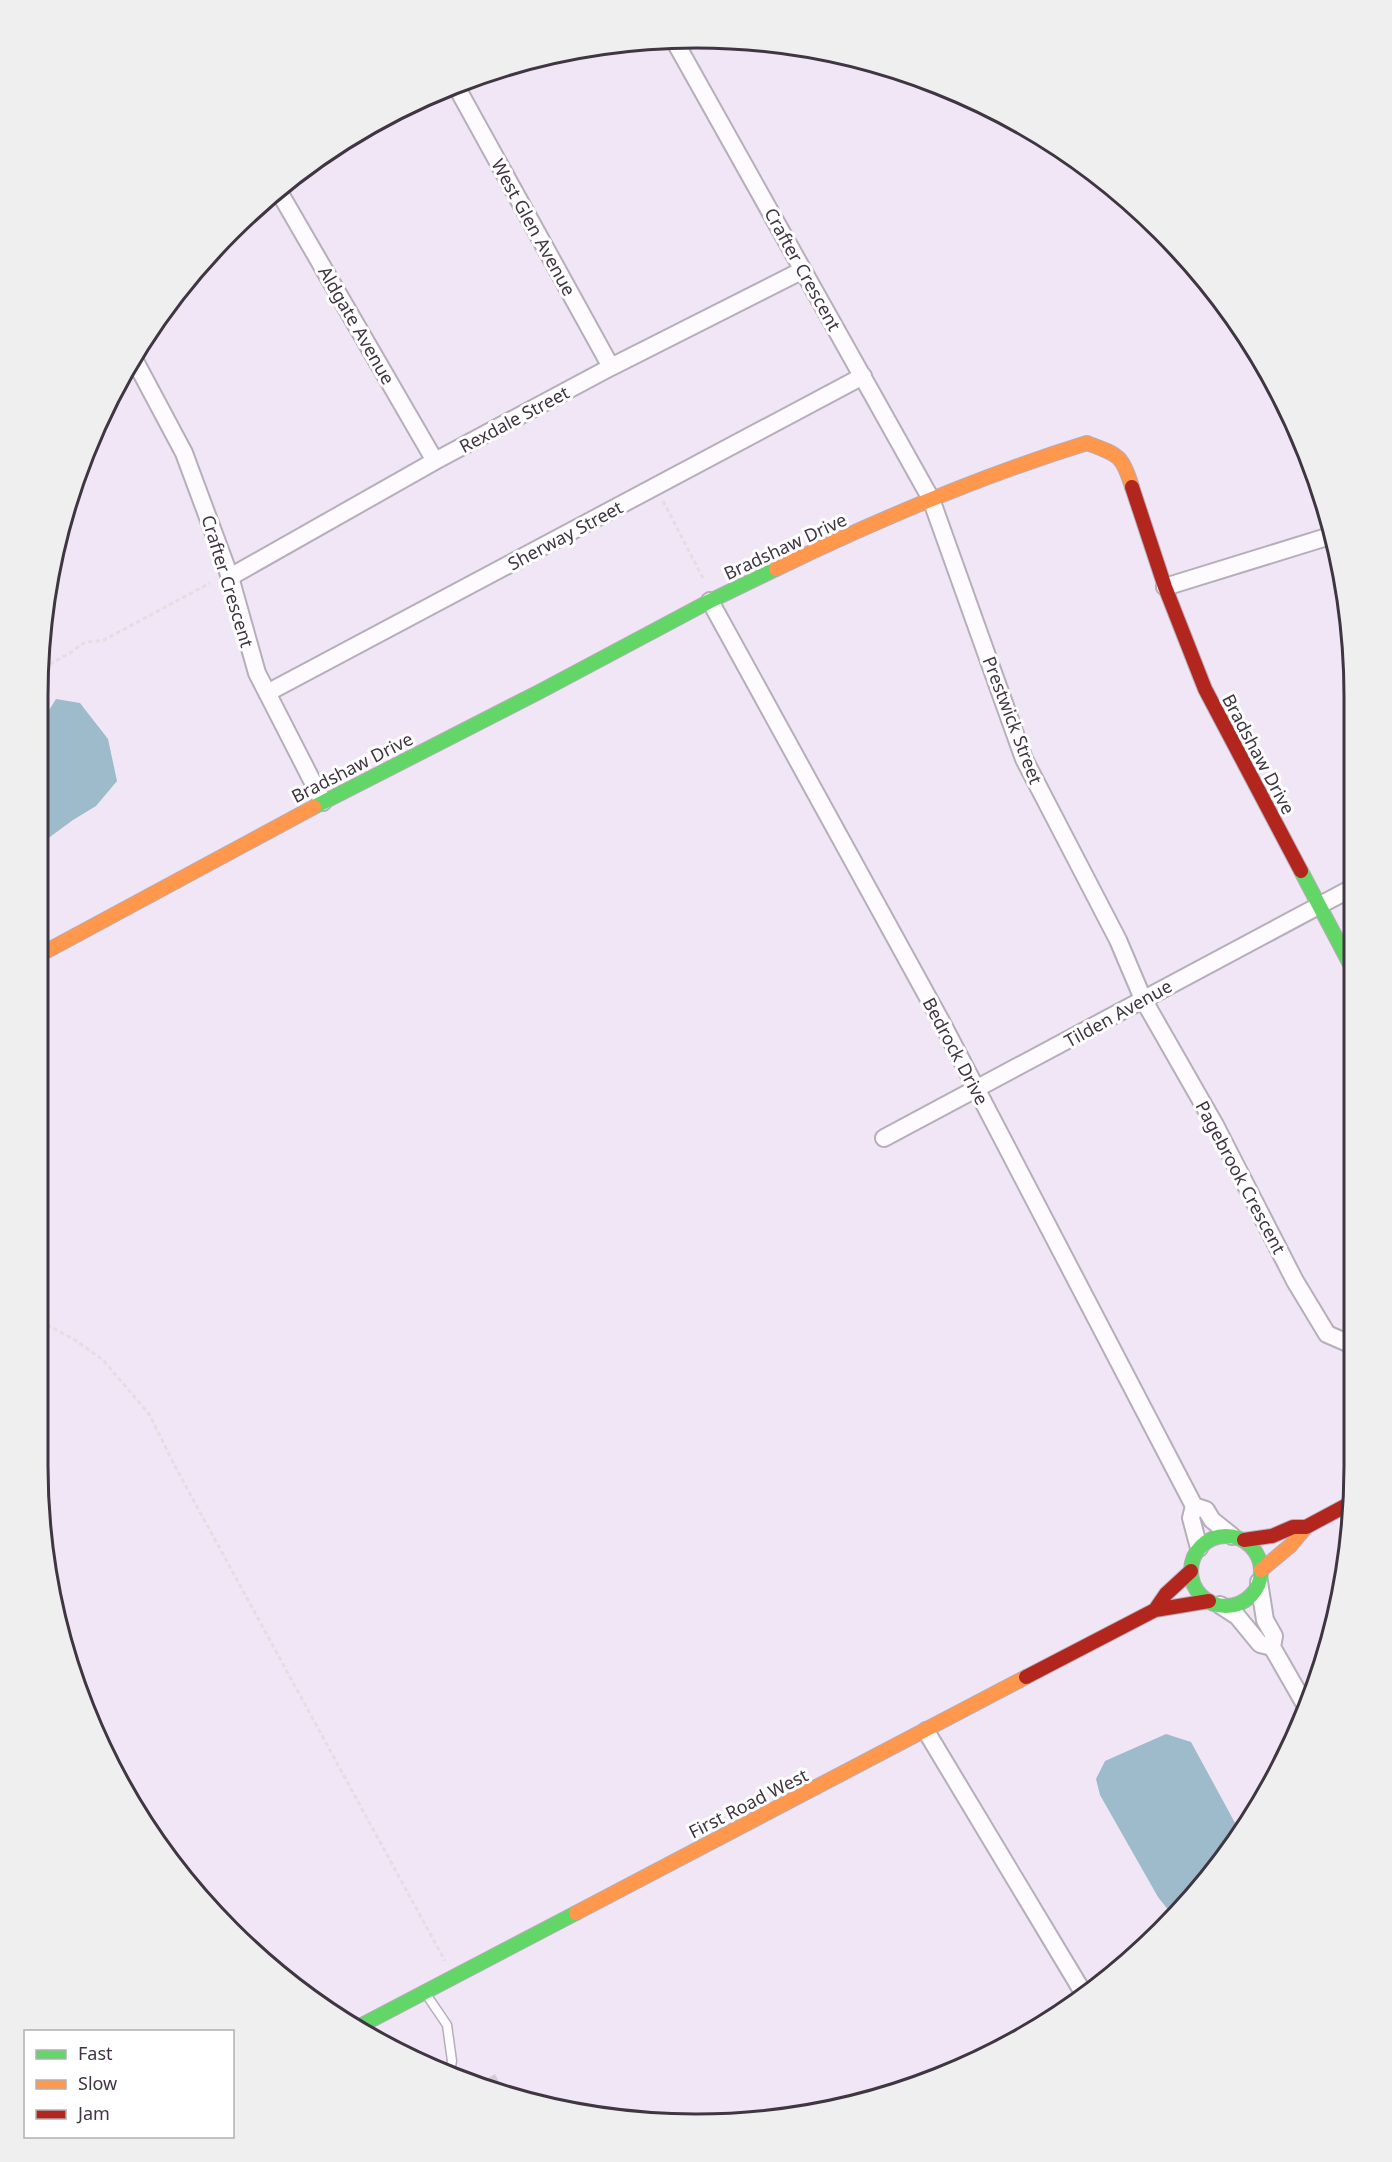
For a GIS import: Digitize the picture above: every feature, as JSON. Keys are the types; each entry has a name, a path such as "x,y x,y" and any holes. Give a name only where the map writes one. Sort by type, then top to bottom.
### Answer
{"street":[{"name":"Crafter Crescent","path":"679,48 931,499"},
{"name":"West Glen Avenue","path":"460,93 611,368"},
{"name":"Aldgate Avenue","path":"283,198 435,461"},
{"name":"Rexdale Street","path":"231,577 435,461 803,270"},
{"name":"Crafter Crescent","path":"138,367 184,453 231,577 254,664 323,801"},
{"name":"Sherway Street","path":"267,693 863,376"},
{"name":"Bradshaw Drive","path":"48,950 323,801 539,692 710,601 830,543 931,499 1087,443 1113,453 1125,464 1165,587 1204,690 1319,905"},
{"name":"Prestwick Street","path":"931,499 1024,759 1118,940 1143,999"},
{"path":"1165,587 1324,538"},
{"name":"Bedrock Drive","path":"710,601 977,1090 1194,1506 1191,1518 1199,1548"},
{"name":"Tilden Avenue","path":"884,1138 1344,892"},
{"path":"1319,905 1344,953"},
{"name":"Pagebrook Crescent","path":"1143,999 1215,1125 1295,1281 1327,1335 1344,1342"},
{"name":"Bedrock Drive","path":"1194,1506 1206,1510 1212,1520 1238,1538"},
{"name":"First Road West","path":"1155,1610 1159,1599 1191,1570 1193,1559 1199,1548 1214,1538 1272,1536 1293,1527 1306,1527 1343,1507"},
{"name":"First Road West","path":"365,2023 1155,1610 1167,1610 1191,1601 1233,1605 1244,1601 1253,1593 1260,1576 1271,1560 1299,1540 1306,1527"},
{"path":"1238,1538 1253,1548 1259,1558 1265,1617 1274,1636 1272,1647 1301,1698"},
{"path":"1191,1570 1200,1593 1237,1616 1260,1644 1272,1647"},
{"path":"927,1731 1080,1987"}],"lane":[{"path":"424,1991 447,2025 451,2066"}],"path":[{"path":"663,500 704,580"},
{"path":"49,665 78,646 87,642 102,641 210,583"},
{"path":"48,1324 103,1360 149,1414 177,1470 453,1976"}],"water":[{"path":"56,699 80,703 108,739 117,781 96,806 48,838 48,712"},
{"path":"1166,1734 1191,1742 1236,1824 1210,1860 1168,1909 1158,1897 1100,1795 1096,1779 1105,1761"}],"building":[{"path":"495,2074 500,2084 488,2080 486,2079"}],"traffic: fast":[{"path":"314,807 776,569"},
{"path":"1301,871 1344,953"},
{"path":"1226,1536 1239,1539 1251,1546 1258,1558 1261,1571 1258,1584 1251,1596 1239,1603 1226,1606 1213,1603 1201,1596 1194,1584 1191,1571 1194,1558 1201,1546 1213,1539 1226,1536"},
{"path":"366,2023 576,1913"}],"traffic: slow":[{"path":"776,569 929,500 1087,443 1117,457 1122,462 1132,487"},
{"path":"48,950 314,807"},
{"path":"1261,1570 1291,1545 1306,1527"},
{"path":"576,1913 1026,1677"}],"traffic: jam":[{"path":"1132,487 1165,587 1205,689 1301,871"},
{"path":"1244,1540 1272,1536 1293,1527 1306,1527 1343,1507"},
{"path":"1155,1610 1166,1594 1191,1571"},
{"path":"1026,1677 1155,1610 1209,1601"}]}
